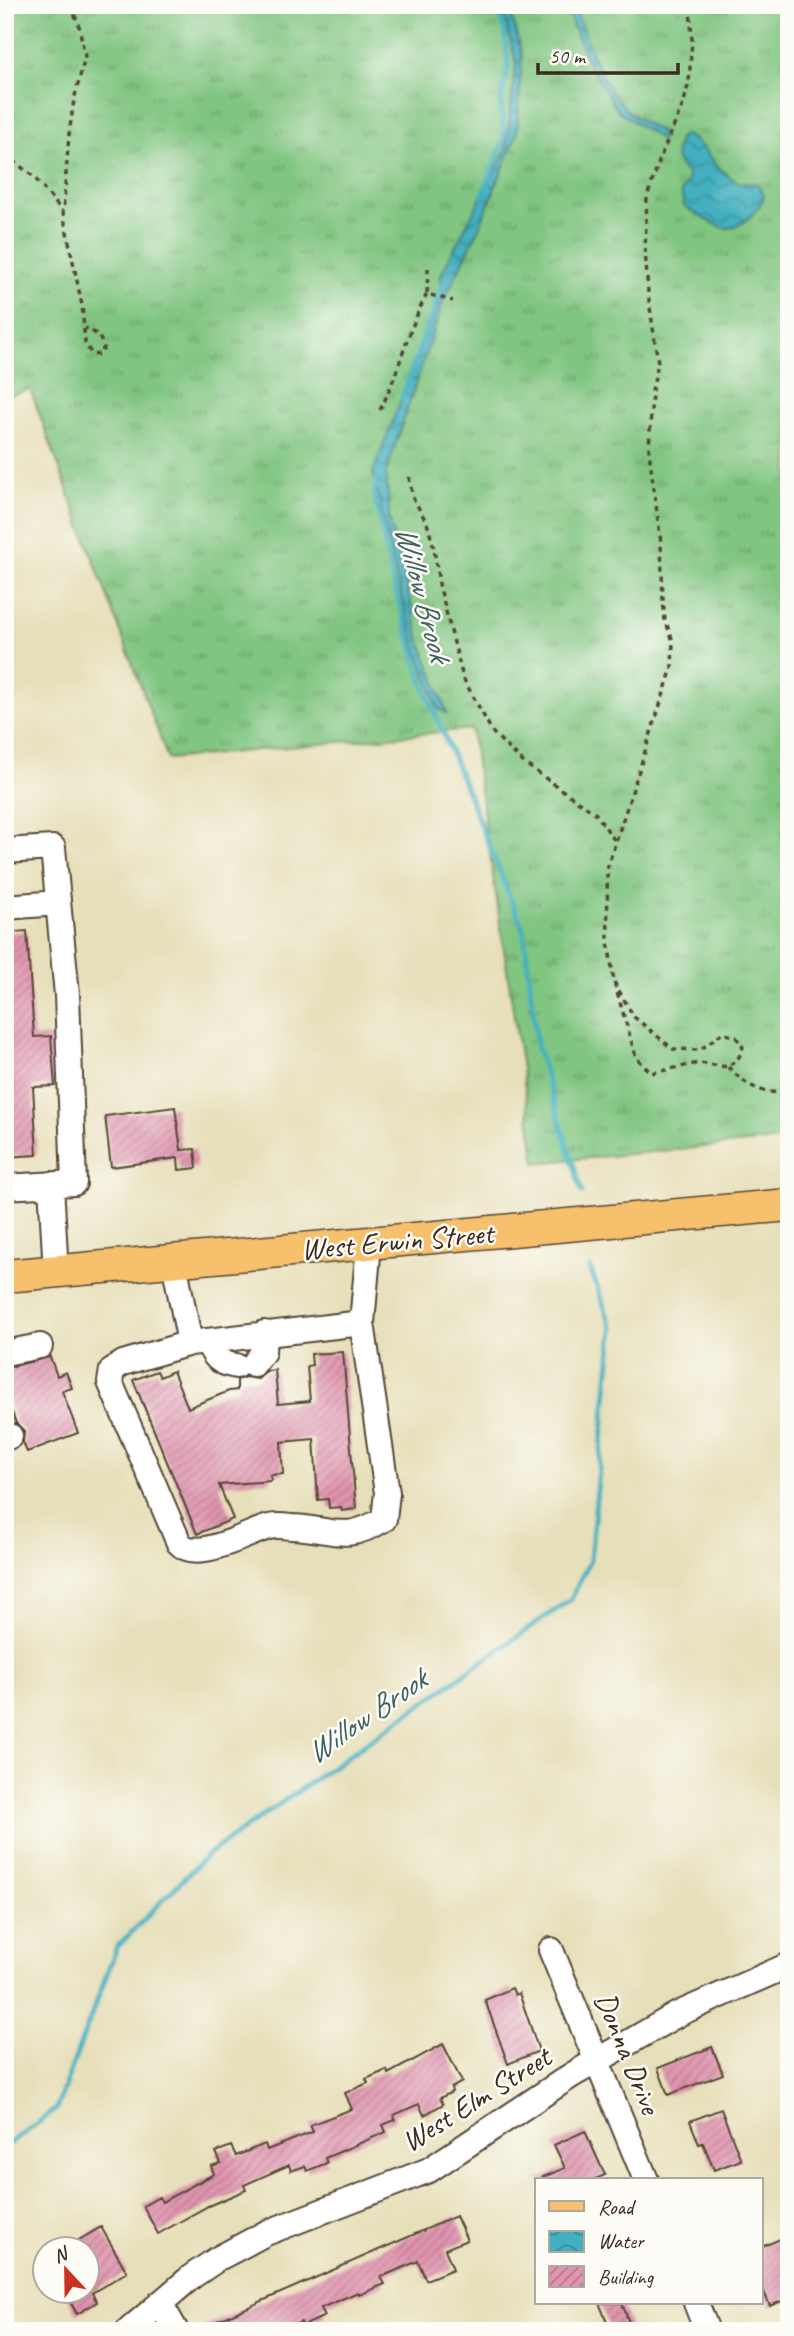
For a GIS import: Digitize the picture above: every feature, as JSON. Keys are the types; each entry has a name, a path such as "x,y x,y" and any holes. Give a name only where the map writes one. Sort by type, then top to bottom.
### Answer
{"main road":[{"name":"West Erwin Street","path":"5,1276 789,1205"}],"street":[{"path":"5,851 53,848 67,995 74,1183 5,1187"},
{"path":"5,907 58,903"},
{"path":"51,1184 56,1273"},
{"path":"362,1323 198,1342 123,1363 112,1370 110,1382 179,1543 184,1549 200,1551 272,1526 354,1534 369,1529 384,1519 387,1493 362,1323 369,1244"},
{"path":"174,1262 198,1342 214,1357 223,1364 245,1365 263,1352 264,1334"},
{"path":"5,1353 40,1346"},
{"name":"Donna Drive","path":"551,1950 645,2178"},
{"name":"West Elm Street","path":"128,2331 219,2258 266,2233 429,2170 597,2060 678,2014 789,1965"},
{"path":"160,2303 176,2331"},
{"path":"696,2304 707,2331"}],"path":[{"path":"71,5 79,26 85,57 69,134 63,213 85,328 85,343 92,355 101,354 104,347 101,339 95,332 85,328"},
{"path":"690,5 692,40 689,81 684,102 647,197 645,248 658,363 652,391 649,451 661,543 665,620 673,641 672,668 607,869 608,941 614,982 636,1057 651,1073 699,1063 728,1067 758,1090 779,1094 789,1090"},
{"path":"5,154 34,177 63,213"},
{"path":"380,410 396,374 417,312 430,295 428,268"},
{"path":"430,295 453,301"},
{"path":"409,477 413,498 427,523 435,548 442,594 463,678 493,733 524,763 596,814 615,841"},
{"path":"614,982 634,1017 673,1049 700,1050 722,1033 736,1037 743,1047 739,1057 728,1067"}],"green space":[{"path":"5,5 789,5 789,1139 536,1163 471,729 168,759 30,389 5,397"}],"water":[{"path":"502,5 509,5 522,56 517,134 475,237 443,302 386,473 390,522 420,640 447,713 438,709 416,647 396,576 373,472 438,304 441,274 506,150 516,63"},
{"path":"565,5 574,5 596,64 612,92 632,114 664,134 661,140 618,111 590,67"},
{"path":"685,135 699,144 728,176 738,182 758,184 764,196 759,207 745,221 734,227 724,228 684,206 681,192 688,181 687,173 679,164 676,153 680,137"}],"building":[{"path":"27,931 34,1037 51,1036 55,1086 33,1087 37,1155 5,1157 5,933"},
{"path":"175,1107 181,1150 195,1149 197,1168 179,1170 178,1158 111,1167 105,1116"},
{"path":"343,1352 356,1509 342,1511 341,1507 329,1508 328,1499 318,1500 314,1439 281,1442 283,1474 270,1475 271,1481 219,1485 233,1519 197,1534 133,1380 157,1371 160,1377 173,1371 188,1408 237,1390 237,1380 245,1377 258,1379 267,1371 275,1370 278,1404 310,1401 307,1366 312,1365 311,1354"},
{"path":"50,1357 57,1376 66,1372 72,1388 62,1391 78,1433 27,1452 23,1442 24,1431 16,1423 5,1393 5,1368"},
{"path":"512,1988 515,1995 519,1993 539,2051 508,2064 485,2000"},
{"path":"443,2044 462,2082 451,2088 452,2092 440,2098 443,2104 424,2115 419,2104 394,2115 395,2120 383,2125 386,2132 325,2158 327,2163 307,2171 305,2166 291,2171 289,2165 244,2185 246,2190 208,2206 158,2234 143,2206 159,2197 162,2202 214,2174 211,2166 221,2163 216,2152 231,2146 236,2156 265,2144 267,2150 313,2132 310,2125 352,2109 345,2093 368,2083 366,2079 387,2070 388,2074"},
{"path":"712,2047 723,2074 668,2095 658,2068"},
{"path":"721,2109 741,2160 714,2170 690,2121"},
{"path":"585,2131 605,2175 598,2178 541,2178 565,2168 554,2145"},
{"path":"456,2216 467,2240 445,2249 453,2269 426,2280 418,2261 381,2277 385,2284 321,2308 325,2316 303,2326 301,2322 280,2331 194,2331"},
{"path":"101,2227 127,2272 102,2287 102,2234 89,2234"},
{"path":"783,2238 789,2250 789,2298 770,2306 762,2287 762,2247"},
{"path":"71,2304 94,2304 77,2314"},
{"path":"599,2304 622,2304 632,2331 611,2331"}],"waterway":[{"name":"Willow Brook","path":"482,196 504,140 501,99 508,67 505,31 496,5"},
{"name":"Willow Brook","path":"402,397 441,288"},
{"name":"Willow Brook","path":"377,480 374,492 392,577 422,681 524,931 537,1047 582,1192"},
{"name":"Willow Brook","path":"5,2147 56,2109 117,1947 207,1855 571,1599 590,1560 613,1330 590,1268"}]}
